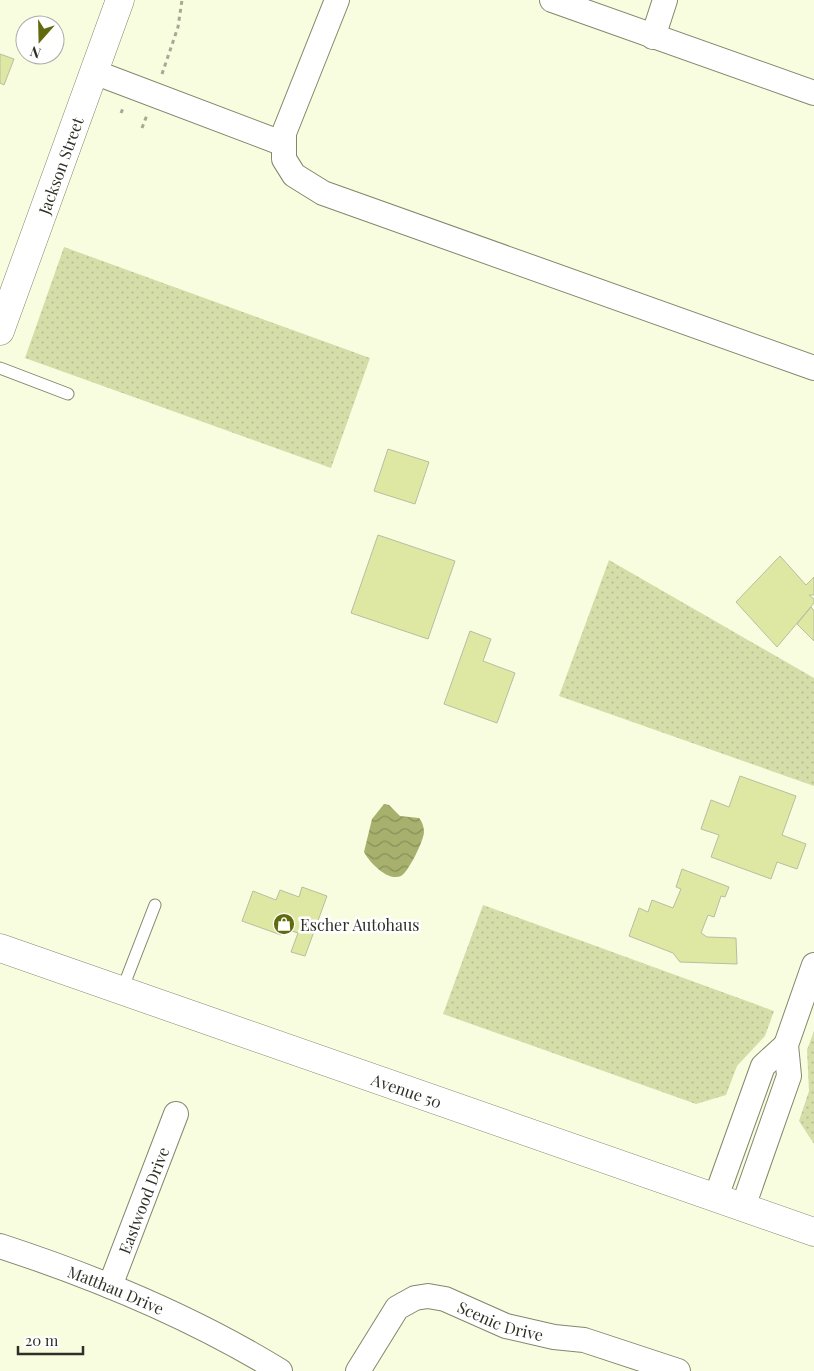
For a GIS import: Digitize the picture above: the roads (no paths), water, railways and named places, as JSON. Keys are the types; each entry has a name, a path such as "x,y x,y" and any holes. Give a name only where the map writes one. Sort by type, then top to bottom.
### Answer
{"main road":[{"name":"Jackson Street","path":"0,331 120,0"},
{"name":"Avenue 50","path":"0,948 814,1232"}],"street":[{"path":"337,0 284,133 284,159 294,175 323,193 814,368"},
{"path":"552,0 814,93"},
{"path":"653,37 665,0"},
{"path":"94,72 175,101 284,144"},
{"path":"716,1197 766,1098 789,1076 786,1045 814,965"},
{"path":"743,1206 766,1098"},
{"name":"Eastwood Drive","path":"110,1286 176,1114"},
{"name":"Matthau Drive","path":"0,1246 110,1286 198,1325 280,1371"},
{"name":"Scenic Drive","path":"358,1371 397,1308 406,1301 428,1296 445,1299 506,1326 554,1337 584,1340 678,1371"}],"lane":[{"path":"0,368 68,394"},
{"path":"122,990 155,906"}],"water":[{"path":"384,804 389,805 400,816 419,818 424,828 421,842 411,863 404,874 396,877 379,870 364,852 372,819"}],"place":[{"name":"Escher Autohaus","path":"284,924"}]}
